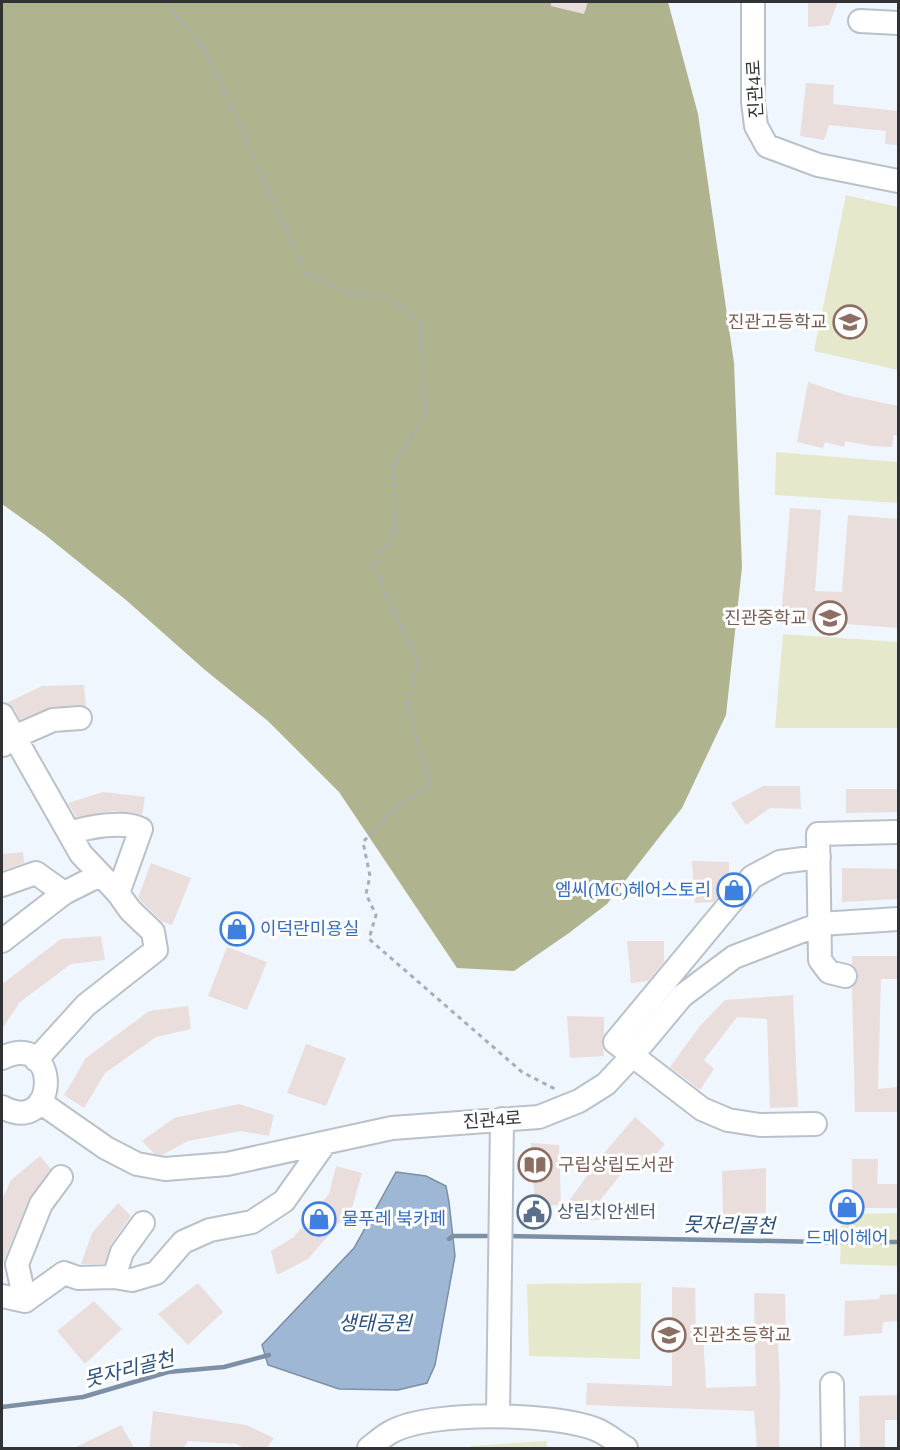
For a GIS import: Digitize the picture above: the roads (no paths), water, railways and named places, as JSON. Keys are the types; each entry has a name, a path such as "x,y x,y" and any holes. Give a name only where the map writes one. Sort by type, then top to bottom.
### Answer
{"street":[{"name":"진관4로","path":"753,2 753,102 756,126 767,146 818,165 898,181"},
{"path":"860,21 898,22"},
{"path":"2,715 8,741 81,854 118,893 130,910 153,932 156,950 87,1005 36,1060"},
{"path":"8,741 53,720 80,718"},
{"path":"69,833 88,827 122,825 133,825 141,829 118,893"},
{"path":"845,976 829,972 820,960 818,834 896,832"},
{"path":"815,1124 760,1125 728,1120 702,1109 615,1042 752,877 780,862 819,857"},
{"path":"2,885 36,873 64,893"},
{"path":"2,941 64,893 100,874"},
{"name":"진관4로","path":"40,1102 106,1148 138,1164 165,1168 227,1164 392,1128 539,1117 579,1101 606,1084 682,996 734,957 820,924 898,919"},
{"path":"2,1058 10,1054 28,1055 43,1067 47,1085 40,1102 32,1108 23,1112 13,1112 2,1107"},
{"path":"498,1416 502,1119"},
{"path":"2,1296 25,1301 64,1273 78,1278 114,1277 132,1280 156,1274 183,1242 210,1230 252,1222 284,1202 326,1143"},
{"path":"25,1301 17,1264 41,1204 61,1177"},
{"path":"114,1277 122,1252 143,1223"},
{"path":"832,1384 833,1449"},
{"path":"369,1449 392,1431 436,1419 498,1416 552,1419 595,1429 626,1449"}],"water":[{"name":"생태공원","path":"396,1172 426,1176 446,1186 449,1202 455,1256 435,1365 427,1383 398,1390 339,1389 268,1365 262,1345 354,1248"}],"waterway":[{"name":"못자리골천","path":"449,1239 453,1236 493,1236"},
{"name":"못자리골천","path":"508,1236 898,1242"},
{"name":"못자리골천","path":"2,1407 83,1397 168,1372 224,1367 269,1355"}],"place":[{"name":"진관고등학교","path":"850,322"},
{"name":"진관중학교","path":"830,618"},
{"name":"엠씨(MC)헤어스토리","path":"734,890"},
{"name":"이덕란미용실","path":"237,929"},
{"name":"구립상립도서관","path":"535,1165"},
{"name":"드메이헤어","path":"847,1207"},
{"name":"상림치안센터","path":"534,1212"},
{"name":"물푸레 북카페","path":"319,1219"},
{"name":"진관초등학교","path":"669,1335"}]}
